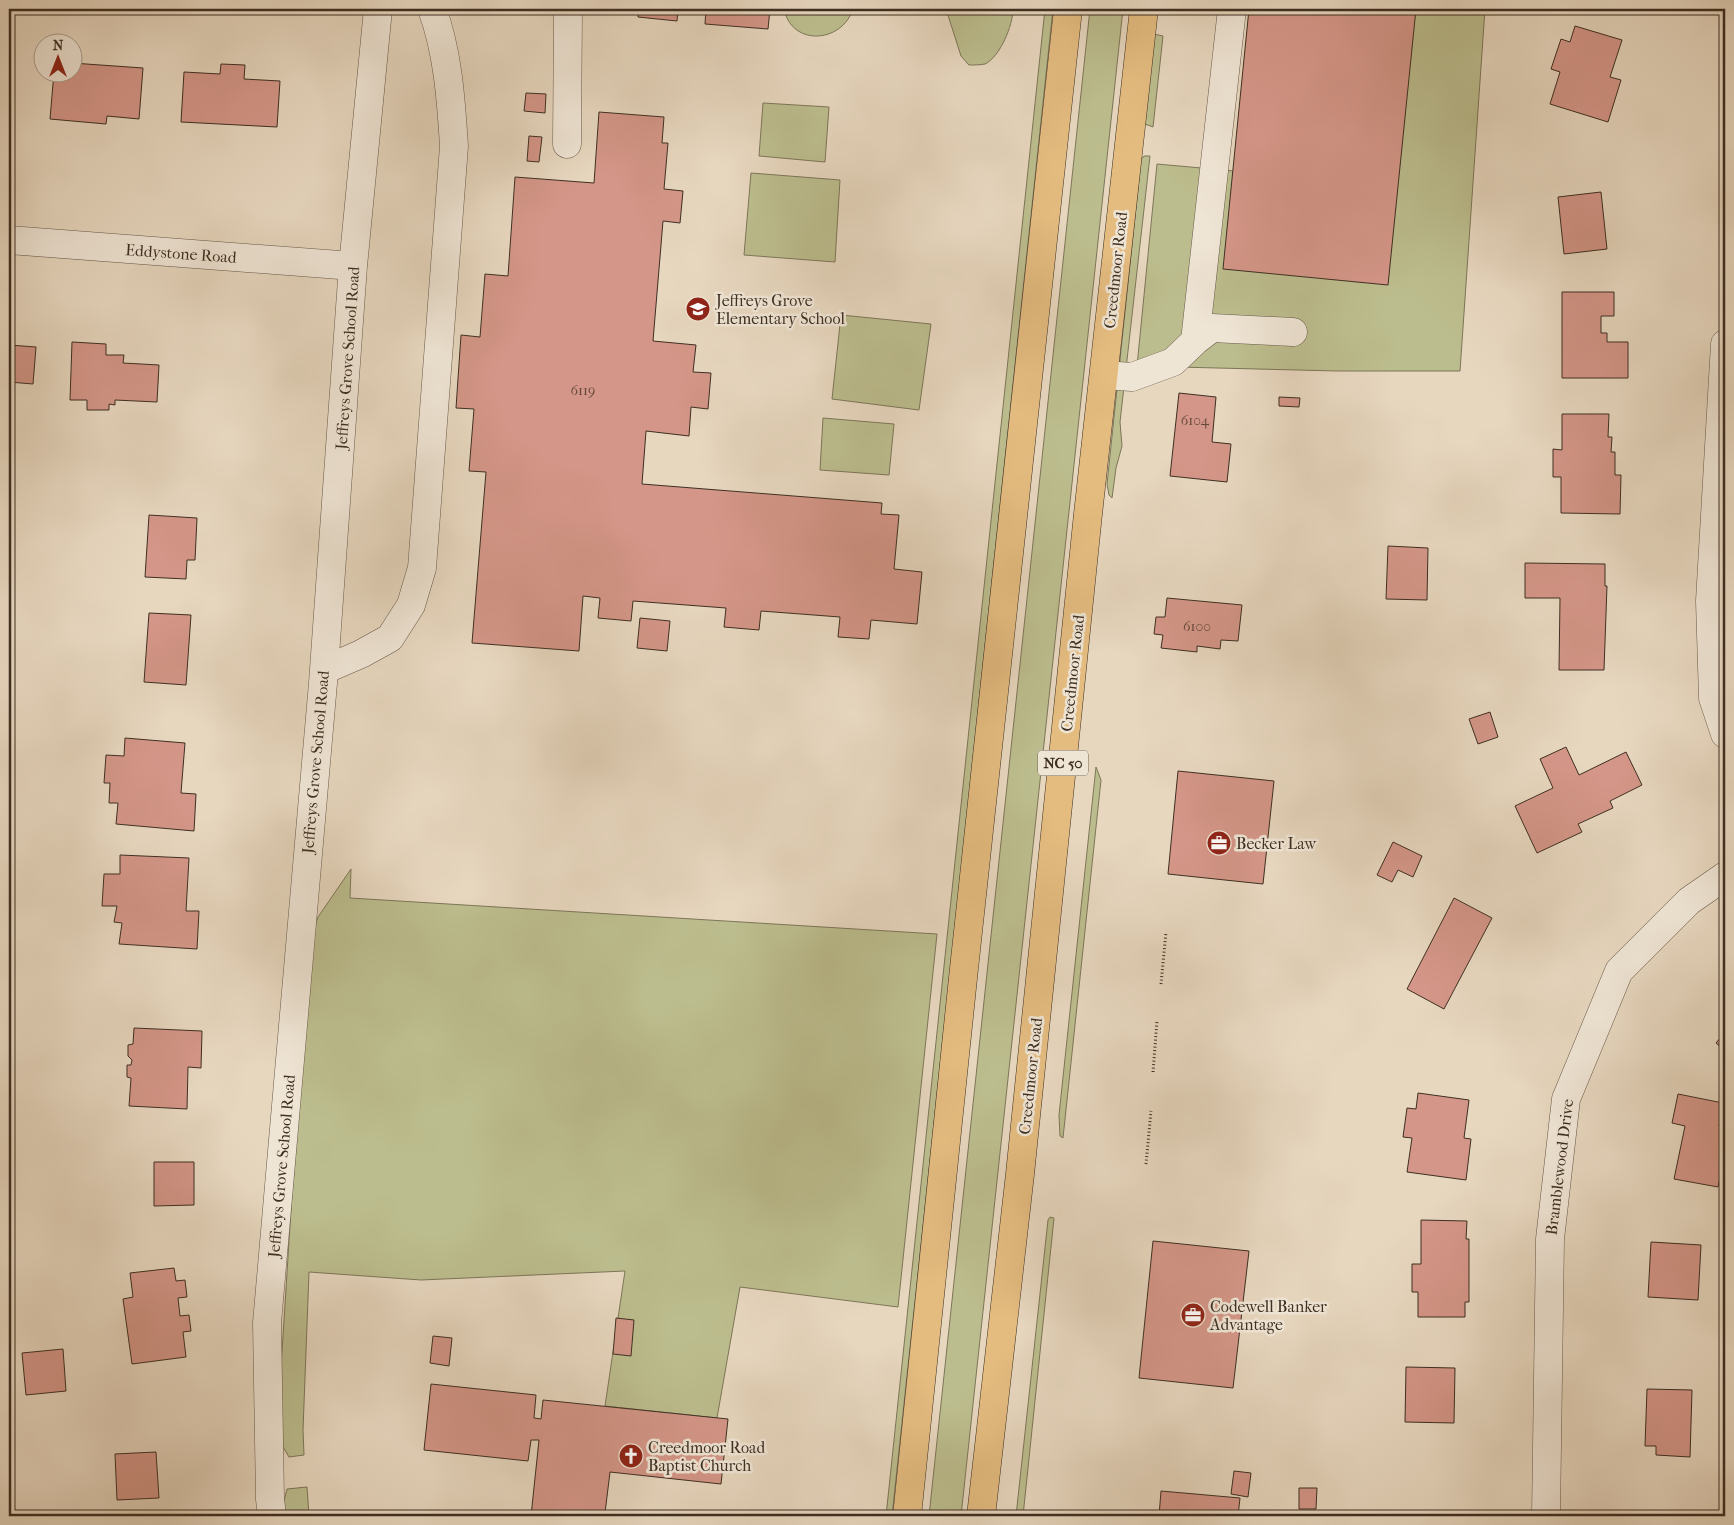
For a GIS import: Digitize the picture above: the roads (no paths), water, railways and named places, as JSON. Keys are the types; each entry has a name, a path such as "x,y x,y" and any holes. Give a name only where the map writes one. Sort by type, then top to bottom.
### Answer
{"main road":[{"path":"908,1516 964,968 1068,9"},
{"name":"Creedmoor Road","path":"981,1516 1020,1174 1144,9"}],"street":[{"name":"Jeffreys Grove School Road","path":"272,1516 270,1499 267,1323 324,670 353,266 378,9"},
{"path":"324,670 361,654 390,638 411,605 422,568 454,146 451,93 437,21 432,9"},
{"path":"567,144 568,9"},
{"path":"1195,341 1232,9"},
{"name":"Eddystone Road","path":"9,240 353,266"},
{"path":"1104,375 1132,377 1173,362 1212,328 1293,332"},
{"path":"1725,344 1710,601 1713,698 1725,734"},
{"name":"Bramblewood Drive","path":"1546,1516 1550,1239 1566,1099 1619,971 1690,901 1725,876"}],"place":[{"name":"Jeffreys Grove Elementary School","path":"698,309"},
{"name":"Becker Law","path":"1219,843"},
{"name":"Codewell Banker Advantage","path":"1193,1315"},
{"name":"Creedmoor Road Baptist Church","path":"631,1456"}]}
